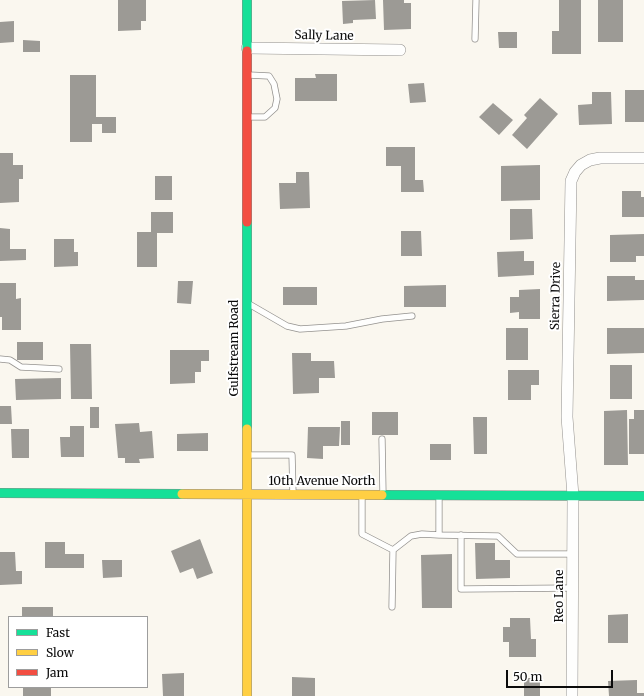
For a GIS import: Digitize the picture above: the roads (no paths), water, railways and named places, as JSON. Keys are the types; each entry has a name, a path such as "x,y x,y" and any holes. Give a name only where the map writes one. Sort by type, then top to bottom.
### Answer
{"street":[{"name":"Gulfstream Road","path":"247,0 247,696"},
{"name":"Sally Lane","path":"247,48 400,50"},
{"name":"Sierra Drive","path":"573,496 567,417 571,181 575,172 581,165 590,160 600,158 644,158"},
{"name":"10th Avenue North","path":"0,493 644,496"},
{"name":"Reo Lane","path":"572,696 573,496"}],"lane":[{"path":"475,39 476,0"},
{"path":"247,74 269,76 274,84 277,99 275,108 265,117 247,117"},
{"path":"246,303 287,326 300,329 346,326 382,319 412,316"},
{"path":"0,359 10,360 21,366 59,370"},
{"path":"382,439 383,494"},
{"path":"246,455 292,455 293,494"},
{"path":"362,494 362,534 393,550"},
{"path":"439,495 439,535"},
{"path":"393,550 411,536 422,534 498,536 517,554 573,554"},
{"path":"461,535 461,589 573,588"},
{"path":"392,607 393,550"}]}
